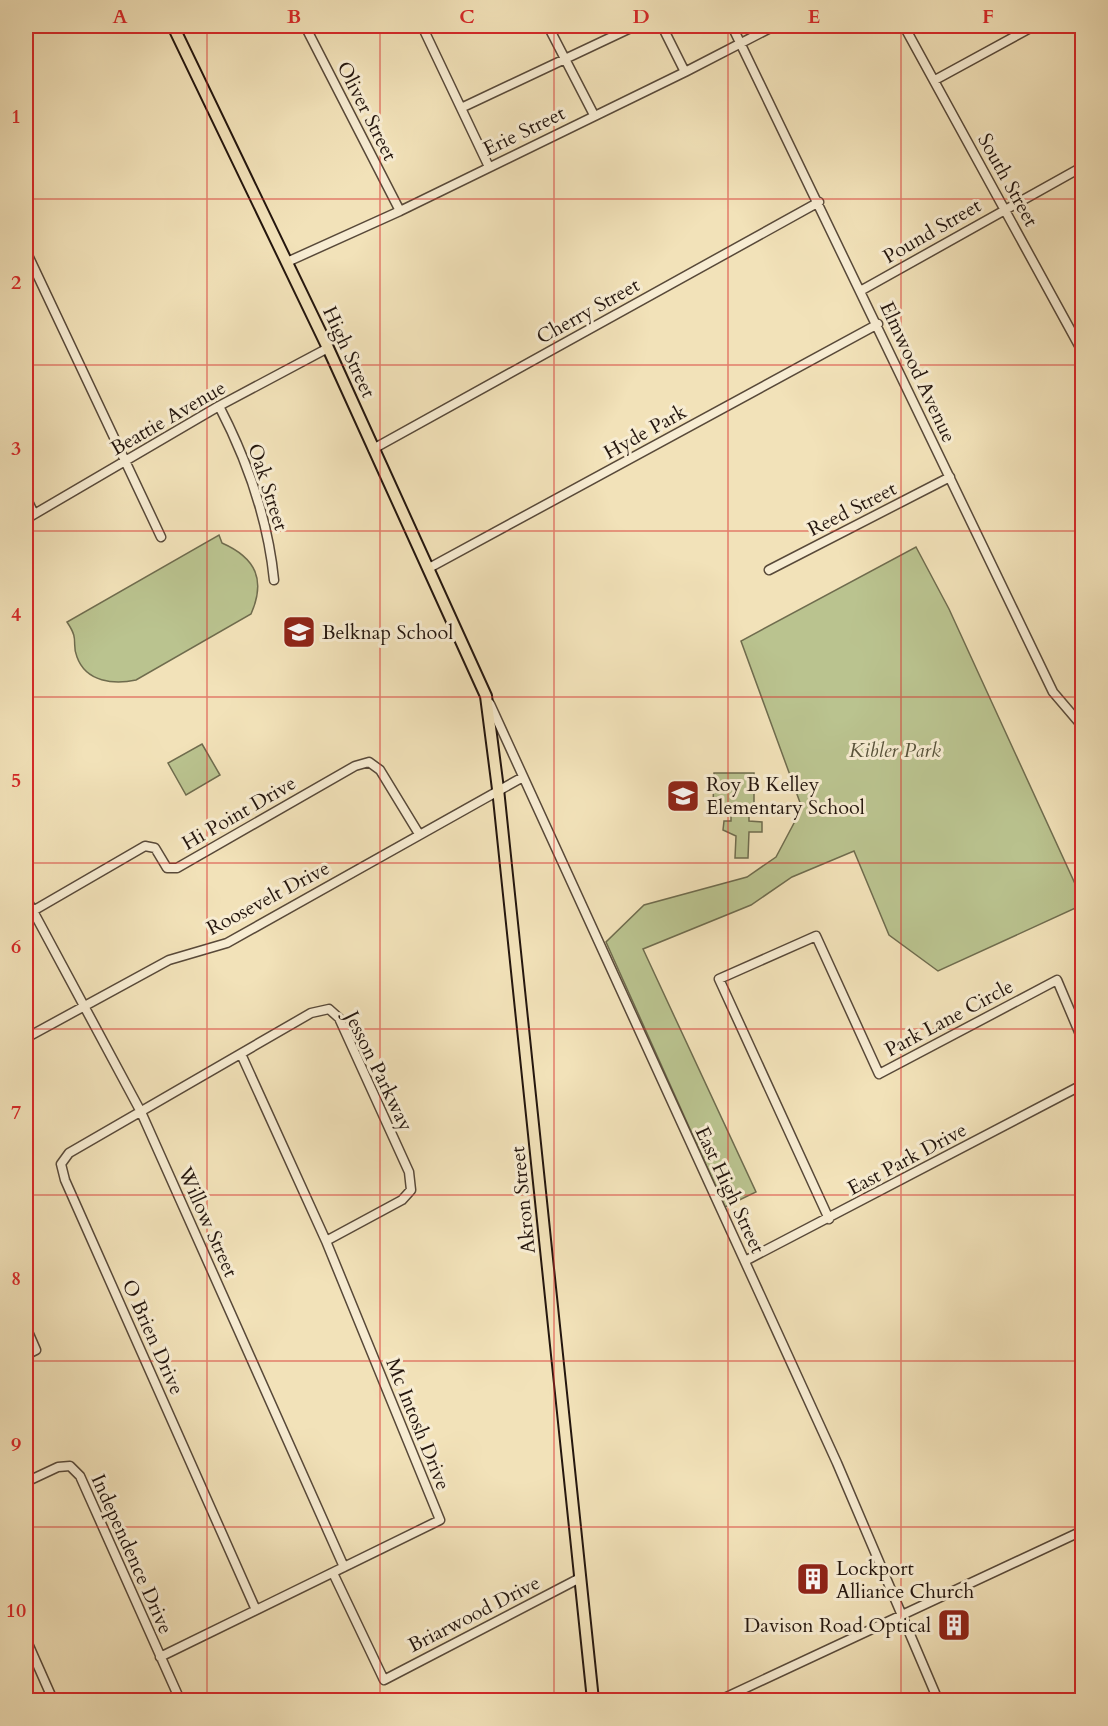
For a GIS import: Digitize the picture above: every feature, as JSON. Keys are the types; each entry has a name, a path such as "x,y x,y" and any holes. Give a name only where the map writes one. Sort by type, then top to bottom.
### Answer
{"main road":[{"name":"High Street","path":"173,26 328,348 486,696"},
{"name":"Akron Street","path":"486,696 498,789 593,1701"}],"street":[{"name":"Oliver Street","path":"305,26 400,211"},
{"path":"422,26 489,167"},
{"path":"548,26 594,115"},
{"path":"461,108 635,26"},
{"path":"662,26 685,72"},
{"name":"Elmwood Avenue","path":"732,26 862,290 1053,692 1083,726"},
{"name":"Erie Street","path":"287,262 400,211 774,26"},
{"name":"South Street","path":"904,26 1083,351"},
{"path":"934,80 1034,26"},
{"name":"Pound Street","path":"862,290 1004,208 1083,167"},
{"name":"Cherry Street","path":"373,449 819,202"},
{"path":"26,251 161,537"},
{"name":"Hyde Park","path":"429,568 878,324"},
{"name":"Beattie Avenue","path":"30,516 219,406 328,348"},
{"name":"Oak Street","path":"219,406 233,434 254,490 268,543 274,580"},
{"name":"Reed Street","path":"769,570 950,477"},
{"path":"26,497 30,516"},
{"name":"East High Street","path":"486,696 837,1463 938,1701"},
{"name":"Hi Point Drive","path":"29,914 145,846 155,848 167,868 177,868 355,766 369,762 380,770 419,834"},
{"name":"Roosevelt Drive","path":"26,1038 169,960 227,943 523,777"},
{"name":"Willow Street","path":"26,898 29,914 85,1007 141,1112 344,1567"},
{"name":"Park Lane Circle","path":"829,1219 719,979 816,936 879,1074 1057,980 1083,1039"},
{"name":"Jesson Parkway","path":"141,1112 311,1013 329,1009 339,1018 405,1161 411,1190 402,1200 326,1241"},
{"name":"Mc Intosh Drive","path":"160,1657 440,1520 326,1241 241,1054"},
{"name":"East Park Drive","path":"745,1261 1083,1085"},
{"name":"O Brien Drive","path":"141,1112 69,1153 61,1164 65,1180 256,1610"},
{"path":"26,1327 36,1350 26,1355"},
{"name":"Independence Drive","path":"26,1482 58,1467 70,1466 80,1476 180,1701"},
{"path":"720,1701 1083,1531"},
{"name":"Briarwood Drive","path":"333,1573 384,1680 580,1578"},
{"path":"26,1639 53,1701"}],"green space":[{"path":"219,535 222,543 243,556 255,571 258,591 251,614 136,680 110,682 87,672 75,652 73,633 67,622"},
{"name":"Kibler Park","path":"916,547 949,609 1082,899 1082,905 938,971 889,935 854,851 792,877 751,905 643,949 756,1192 725,1207 606,942 644,905 747,877 776,857 802,808 741,641"},
{"path":"202,744 220,775 186,795 168,763"},
{"path":"714,773 754,773 754,806 713,806"},
{"path":"731,813 749,814 749,821 762,822 762,832 749,832 748,858 735,858 736,836 723,830 724,821 731,821"}],"place":[{"name":"Belknap School","path":"299,632"},
{"name":"Roy B Kelley Elementary School","path":"683,796"},
{"name":"Lockport Alliance Church","path":"813,1579"},
{"name":"Davison Road Optical","path":"954,1625"}]}
